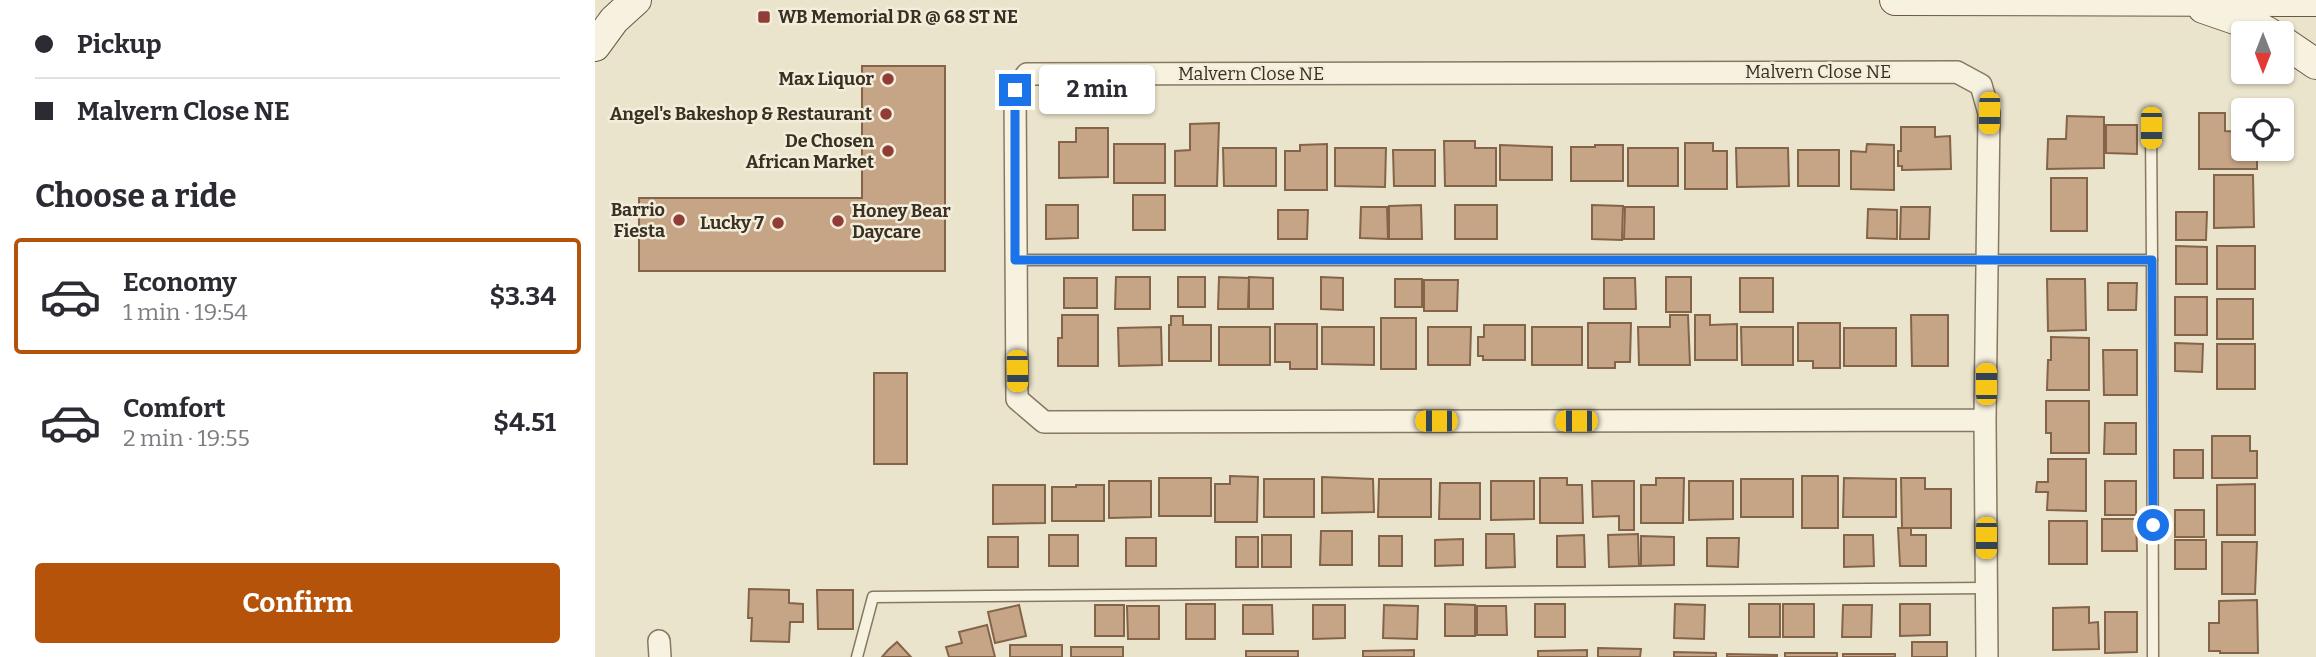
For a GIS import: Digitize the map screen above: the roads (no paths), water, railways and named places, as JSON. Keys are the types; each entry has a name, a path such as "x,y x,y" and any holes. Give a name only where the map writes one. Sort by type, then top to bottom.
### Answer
{"main road":[{"path":"595,46 614,20 636,0"},
{"path":"1895,0 2316,1"},
{"path":"2180,0 2241,21"},
{"path":"2294,49 2316,64"}],"street":[{"name":"Malvern Close NE","path":"1985,419 1044,422 1017,399 1015,90 1027,74 1957,72 1981,85 1989,113 1985,419 1987,657"}],"lane":[{"path":"2151,128 2153,657"},
{"path":"1015,260 2152,260"},
{"path":"857,657 873,597 1986,588"}],"place":[{"name":"WB Memorial DR @ 68 ST NE","path":"764,17"},
{"name":"Max Liquor","path":"888,79"},
{"name":"Angel's Bakeshop & Restaurant","path":"886,114"},
{"name":"De Chosen African Market","path":"888,151"},
{"name":"Barrio Fiesta","path":"679,220"},
{"name":"Honey Bear Daycare","path":"838,221"},
{"name":"Lucky 7","path":"778,223"}]}
